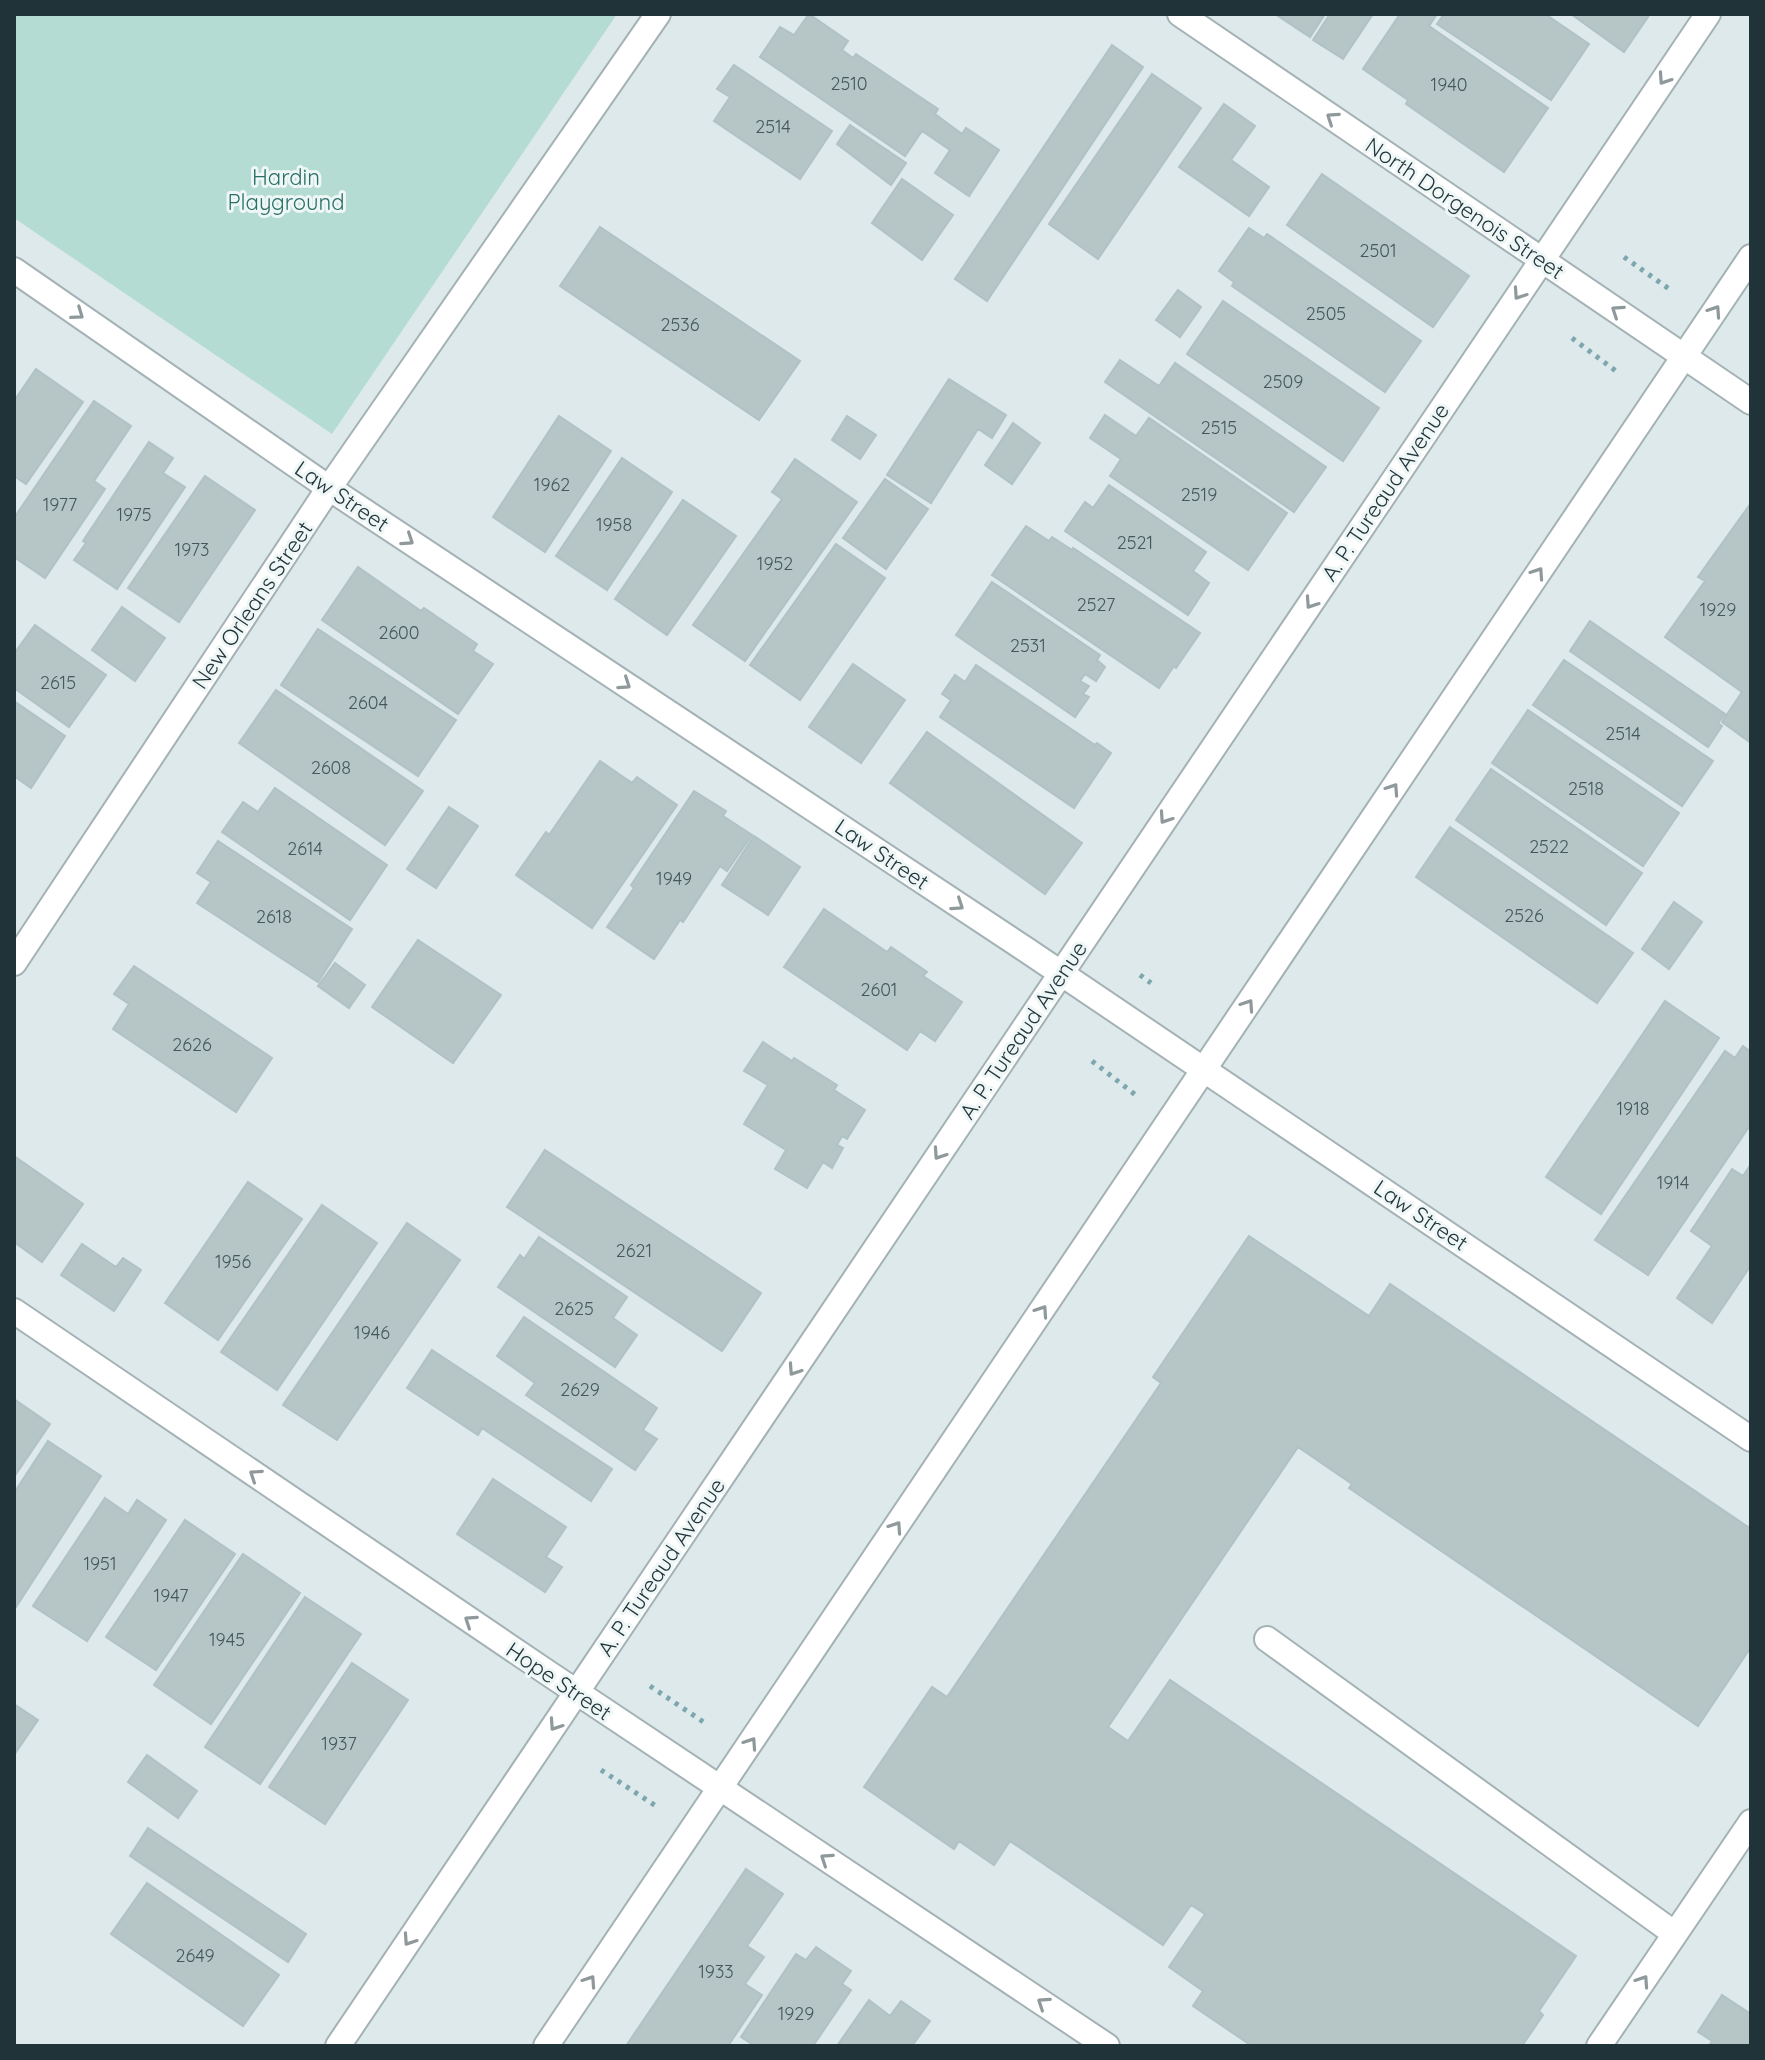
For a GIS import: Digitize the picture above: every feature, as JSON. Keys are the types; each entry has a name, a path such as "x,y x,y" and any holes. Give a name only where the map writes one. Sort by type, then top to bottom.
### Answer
{"street":[{"name":"New Orleans Street","path":"14,963 329,488 658,14"},
{"name":"North Dorgenois Street","path":"1180,14 1751,402"},
{"name":"A. P. Tureaud Avenue","path":"338,2046 1708,14"},
{"path":"546,2046 1751,257"},
{"name":"Law Street","path":"14,270 329,488 1205,1069 1751,1439"},
{"name":"Hope Street","path":"14,1311 1107,2046"},
{"path":"1267,1639 1675,1934"},
{"path":"1599,2046 1751,1822"}],"path":[{"path":"1624,257 1672,291"},
{"path":"1572,338 1616,371"},
{"path":"1092,1061 1137,1096"},
{"path":"650,1686 708,1725"},
{"path":"601,1770 656,1806"}],"green space":[{"name":"Hardin Playground","path":"14,14 617,14 332,434 14,218"}],"building":[{"path":"809,14 848,41 842,50 853,58 856,54 938,109 935,114 962,134 966,128 999,150 969,196 935,173 950,150 922,131 905,156 760,57 780,27 794,35"},
{"path":"1275,14 1325,14 1310,37"},
{"path":"1330,14 1373,14 1343,59 1313,40"},
{"path":"1400,14 1437,14 1429,26 1548,108 1504,172 1406,104 1408,100 1363,69"},
{"path":"1444,14 1545,14 1589,44 1551,100 1437,24"},
{"path":"1571,14 1650,14 1624,52"},
{"path":"1112,45 1143,67 987,301 955,279"},
{"path":"734,65 832,131 800,179 714,121 730,97 717,89"},
{"path":"1152,74 1201,108 1098,259 1049,224"},
{"path":"1224,104 1255,126 1231,160 1269,187 1249,216 1179,167"},
{"path":"850,125 906,163 891,185 837,144"},
{"path":"1322,174 1469,276 1433,327 1287,225"},
{"path":"902,179 953,215 922,260 872,223"},
{"path":"600,227 800,361 759,420 560,286"},
{"path":"1249,228 1264,238 1267,234 1421,341 1385,392 1232,286 1234,282 1219,271"},
{"path":"1178,290 1201,307 1180,337 1156,320"},
{"path":"1223,301 1379,408 1343,461 1187,354"},
{"path":"1120,360 1159,386 1175,363 1326,467 1294,512 1105,382"},
{"path":"36,369 83,402 26,484 14,476 14,401"},
{"path":"949,379 1006,415 992,438 978,429 931,503 887,475"},
{"path":"94,401 131,426 94,481 105,489 45,578 14,557 14,518"},
{"path":"1105,415 1136,436 1149,418 1287,513 1248,570 1110,476 1121,459 1090,438"},
{"path":"559,416 611,451 545,552 493,517"},
{"path":"847,416 876,435 860,459 832,440"},
{"path":"1013,423 1040,443 1012,484 985,465"},
{"path":"149,442 173,458 163,473 185,487 117,589 74,560 86,543 83,541"},
{"path":"622,458 672,492 607,590 556,556"},
{"path":"795,459 857,502 745,661 693,625 782,499 772,492"},
{"path":"205,476 255,510 179,622 128,588"},
{"path":"885,479 928,509 886,569 843,538"},
{"path":"1109,485 1206,552 1193,571 1209,583 1188,615 1065,531 1085,502 1093,508"},
{"path":"683,500 736,536 667,635 615,599"},
{"path":"1751,503 1751,743 1722,722 1742,692 1665,637 1705,581 1698,577"},
{"path":"1026,526 1049,541 1052,537 1073,548 1200,633 1159,688 992,575"},
{"path":"836,544 885,578 800,700 750,665"},
{"path":"358,567 421,611 424,608 477,644 473,651 493,664 458,714 322,620"},
{"path":"992,582 1100,655 1097,660 1105,667 1096,681 1085,674 1080,681 1089,686 1083,694 1089,697 1075,717 956,635"},
{"path":"122,607 165,638 135,681 92,650"},
{"path":"1590,621 1725,714 1718,723 1722,726 1708,747 1570,651"},
{"path":"35,625 106,675 69,727 14,688 14,650"},
{"path":"318,629 456,720 418,776 281,685"},
{"path":"1564,660 1713,761 1682,806 1533,705"},
{"path":"853,664 905,700 861,763 809,727"},
{"path":"976,665 1111,753 1074,808 940,717 951,700 942,694 955,675 965,682"},
{"path":"276,690 423,791 385,845 239,743"},
{"path":"14,701 65,736 31,788 14,776"},
{"path":"1528,710 1679,813 1643,866 1492,763"},
{"path":"927,732 1082,843 1045,894 890,783"},
{"path":"600,761 632,783 637,777 677,805 592,928 516,875 546,832 549,835"},
{"path":"1491,769 1642,873 1606,925 1456,820"},
{"path":"275,788 387,865 350,920 222,832 243,802 258,812"},
{"path":"694,791 726,811 723,816 752,835 727,871 720,866 654,959 607,927 634,888 631,885"},
{"path":"449,807 478,826 436,888 407,869"},
{"path":"1450,827 1633,953 1597,1003 1416,877"},
{"path":"754,836 800,867 768,915 722,885"},
{"path":"218,841 352,929 318,982 197,903 211,882 197,873"},
{"path":"1674,902 1702,922 1669,969 1642,949"},
{"path":"824,909 887,952 891,947 927,972 923,976 962,1002 935,1041 920,1031 907,1050 784,967"},
{"path":"418,940 501,995 453,1063 372,1007"},
{"path":"335,963 365,985 349,1008 318,986"},
{"path":"134,966 272,1058 236,1112 113,1029 129,1004 114,994"},
{"path":"1665,1001 1719,1038 1601,1214 1546,1177"},
{"path":"763,1042 837,1085 834,1090 865,1110 847,1139 842,1136 837,1145 843,1148 832,1168 823,1162 807,1188 775,1169 786,1150 744,1124 768,1085 744,1071"},
{"path":"1743,1046 1751,1052 1751,1124 1648,1275 1595,1240 1725,1051 1735,1058"},
{"path":"545,1150 761,1293 722,1351 507,1207"},
{"path":"14,1156 83,1204 42,1262 14,1242"},
{"path":"1751,1164 1751,1265 1712,1323 1677,1298 1712,1246 1691,1231 1732,1169 1743,1176"},
{"path":"248,1182 302,1219 218,1340 165,1303"},
{"path":"322,1205 377,1243 277,1390 221,1352"},
{"path":"407,1223 460,1260 337,1440 283,1405"},
{"path":"1249,1236 1369,1316 1390,1284 1751,1529 1751,1647 1698,1726 1349,1488 1352,1484 1298,1447 1108,1727 1128,1741 1170,1680 1576,1956 1539,2011 1543,2015 1522,2046 1252,2046 1193,2006 1203,1991 1169,1967 1205,1914 1191,1905 1163,1945 1010,1841 994,1865 959,1841 954,1849 864,1787 932,1687 947,1697 1161,1383 1153,1377"},
{"path":"539,1237 627,1297 613,1318 637,1335 615,1367 498,1287 520,1255 524,1259"},
{"path":"82,1244 116,1267 123,1258 141,1270 114,1311 61,1275"},
{"path":"524,1317 657,1408 643,1430 657,1439 635,1470 526,1395 535,1383 497,1356"},
{"path":"432,1350 612,1469 591,1501 482,1428 478,1435 407,1388"},
{"path":"14,1399 50,1424 14,1477"},
{"path":"48,1441 101,1476 14,1610 14,1493"},
{"path":"493,1479 566,1527 546,1557 562,1567 545,1592 457,1534"},
{"path":"105,1498 128,1514 137,1500 166,1520 87,1641 33,1606"},
{"path":"185,1520 235,1554 156,1670 106,1637"},
{"path":"243,1554 300,1593 211,1724 154,1685"},
{"path":"305,1597 361,1634 260,1784 205,1747"},
{"path":"352,1663 408,1700 325,1824 269,1787"},
{"path":"14,1704 38,1720 14,1755"},
{"path":"147,1755 197,1791 178,1818 128,1782"},
{"path":"148,1828 306,1934 288,1962 130,1856"},
{"path":"746,1869 783,1894 747,1946 764,1957 745,1984 762,1995 728,2046 626,2046"},
{"path":"147,1883 279,1975 243,2026 111,1934"},
{"path":"816,1947 851,1971 842,1984 851,1990 813,2046 755,2046 741,2037 796,1954 806,1960"},
{"path":"1722,1995 1751,2014 1751,2046 1709,2046 1712,2041 1698,2032"},
{"path":"869,2000 890,2016 901,2001 930,2021 912,2046 837,2046"}]}
